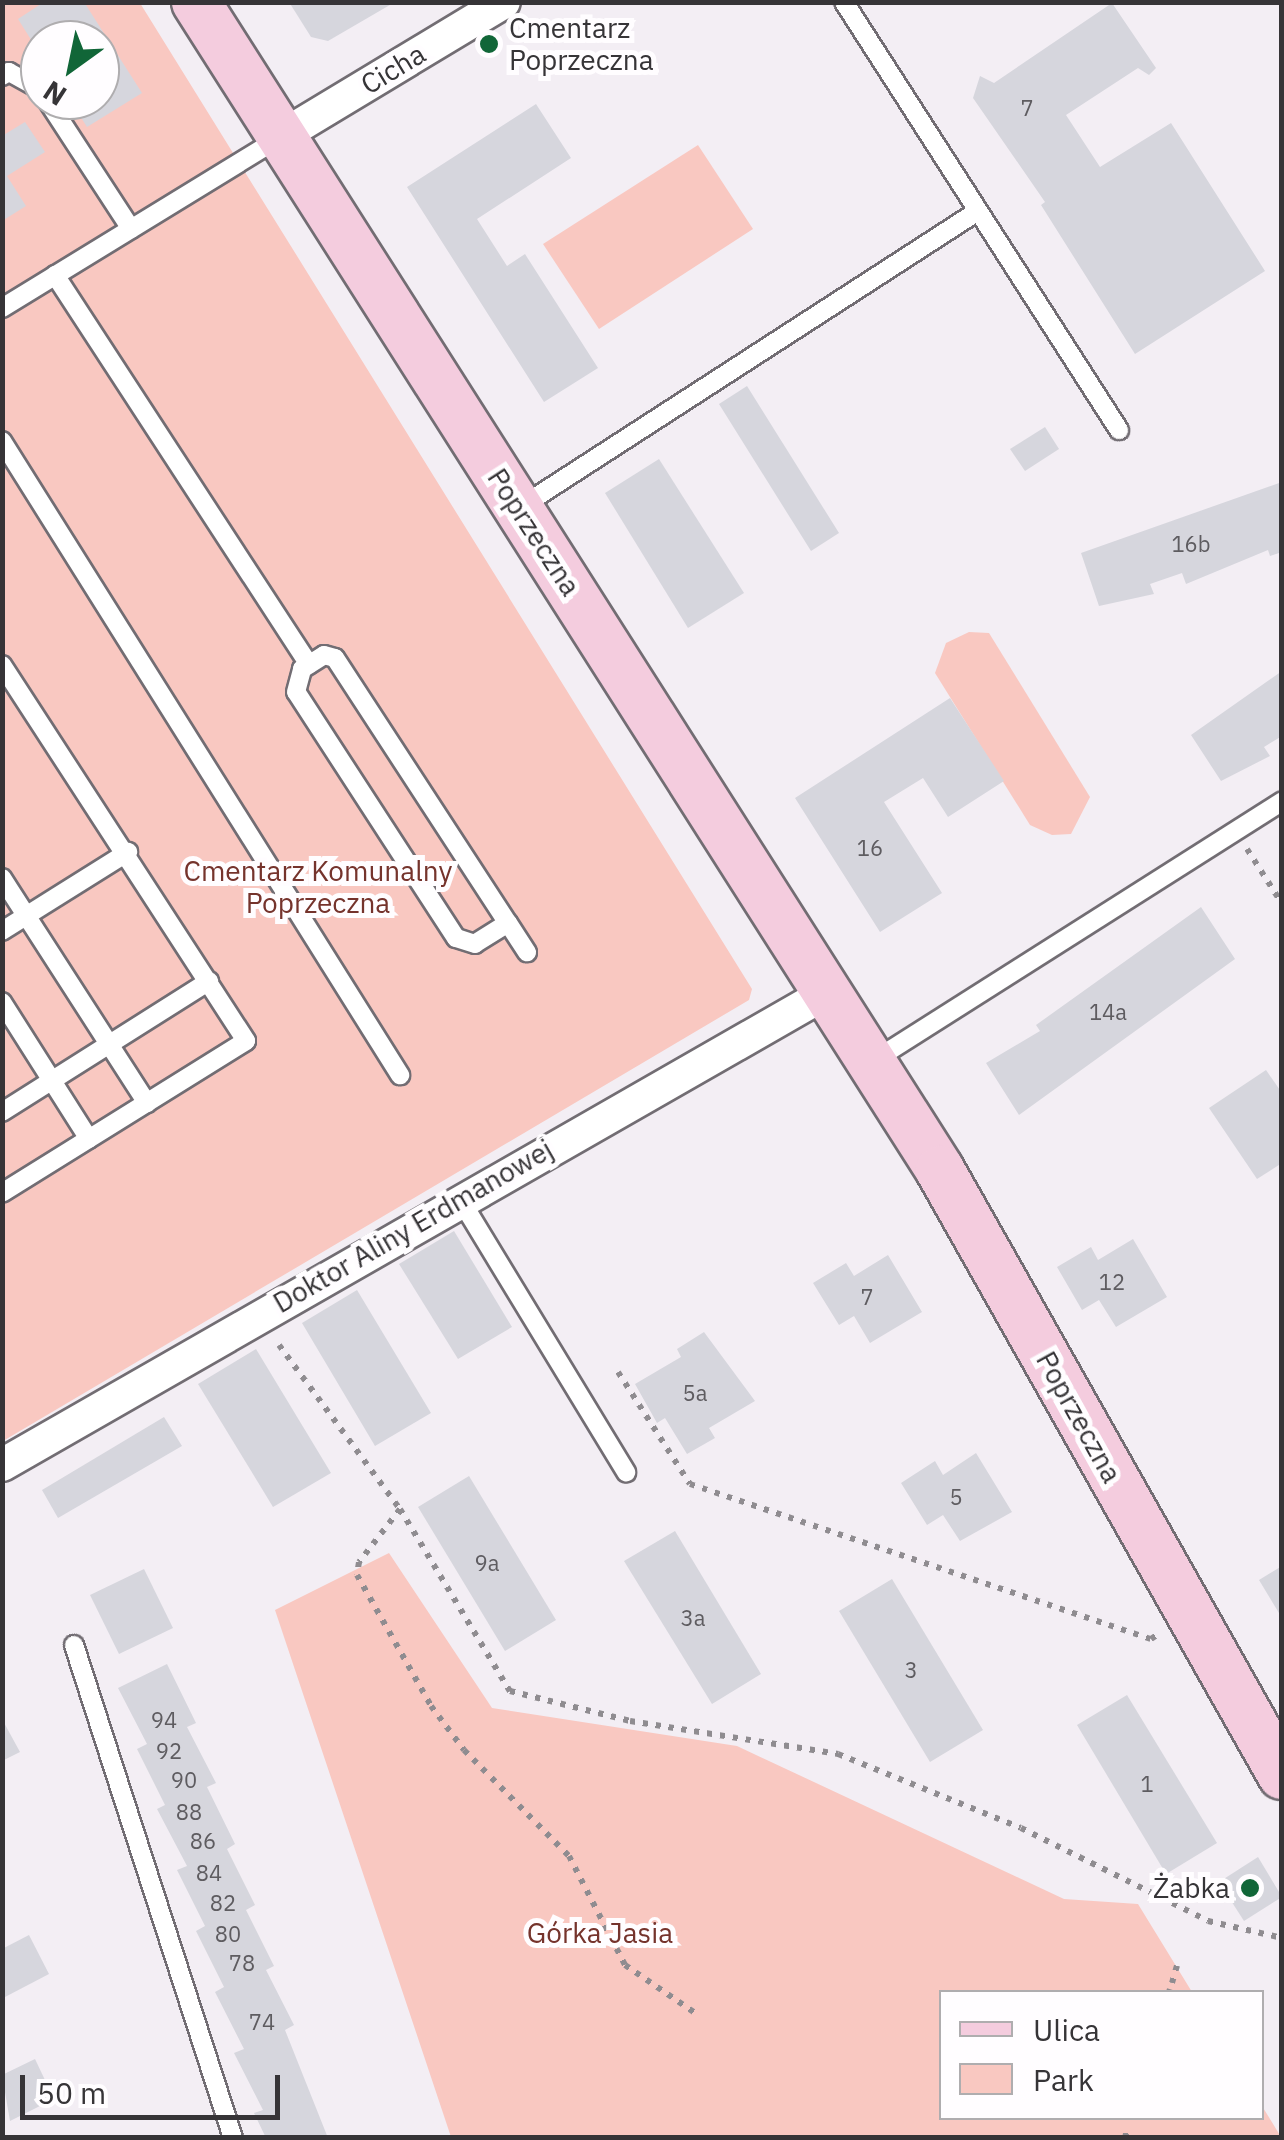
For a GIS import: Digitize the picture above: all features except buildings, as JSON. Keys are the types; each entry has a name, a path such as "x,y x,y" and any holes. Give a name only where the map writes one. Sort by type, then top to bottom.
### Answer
{"street":[{"name":"Poprzeczna","path":"196,2 940,1170 1282,1775"},
{"name":"Cicha","path":"282,136 504,2"},
{"name":"Doktor Aliny Erdmanowej","path":"2,1466 257,1314 828,992"}],"lane":[{"path":"844,2 1119,430"},
{"path":"60,120 131,229"},
{"path":"2,308 282,136"},
{"path":"518,508 978,211"},
{"path":"55,275 309,664"},
{"path":"2,441 400,1075"},
{"path":"508,923 475,944 456,938 296,692 309,664 324,654 335,658 508,923 526,952"},
{"path":"2,665 128,852 246,1041 2,1194"},
{"path":"871,1062 1282,800"},
{"path":"2,931 128,852"},
{"path":"2,878 147,1103"},
{"path":"2,1112 209,981"},
{"path":"2,1002 90,1139"},
{"path":"460,1200 626,1472"},
{"path":"74,1645 233,2138"}],"path":[{"path":"1237,832 1282,902"},
{"path":"257,1314 400,1509 510,1691 630,1720 838,1754 1021,1828 1208,1921 1282,1938"},
{"path":"618,1372 690,1484 1151,1639 1163,1632"},
{"path":"400,1509 359,1562 356,1576 431,1706 464,1750 569,1856 625,1966 696,2013"},
{"path":"1170,1988 1177,1966"}],"green space":[{"name":"Cmentarz Komunalny Poprzeczna","path":"2,3 140,3 752,989 749,1000 3,1441"},
{"path":"698,145 753,229 599,329 543,244"},
{"path":"969,632 989,633 1090,797 1071,834 1052,835 1030,825 935,673 946,643"},
{"name":"Górka Jasia","path":"389,1553 492,1708 737,1746 1064,1899 1138,1904 1191,1990 939,1990 939,2120 1264,2120 1264,2109 1281,2137 451,2137 275,1610"}],"place":[{"name":"Cmentarz Poprzeczna","path":"489,44"},
{"name":"Żabka","path":"1250,1888"}]}
